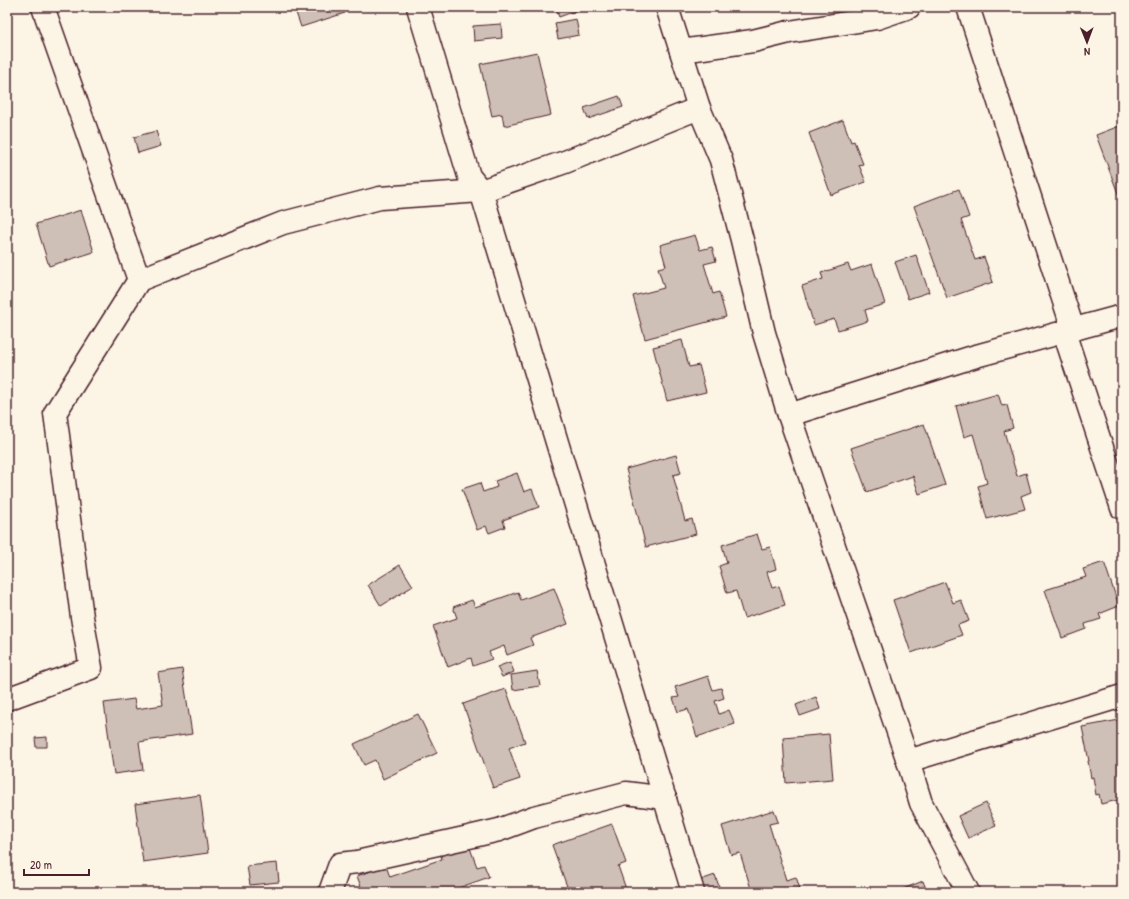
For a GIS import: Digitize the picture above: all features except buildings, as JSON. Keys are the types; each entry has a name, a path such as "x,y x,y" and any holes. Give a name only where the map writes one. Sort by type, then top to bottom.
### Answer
{"street":[{"path":"43,7 139,280"},
{"path":"418,7 469,176 481,191 693,892"},
{"path":"667,7 699,108 721,160 764,333 789,415 922,803 968,892"},
{"path":"681,51 752,41 789,32 877,18 909,7"},
{"path":"968,7 1069,331 1122,508"},
{"path":"7,699 91,668 82,617 55,413 139,280 283,223 380,198 481,191 565,162 699,108"},
{"path":"789,415 976,356 1122,316"},
{"path":"908,762 1122,696"},
{"path":"330,892 340,864 357,862 499,830 534,817 626,793 665,798"}]}
